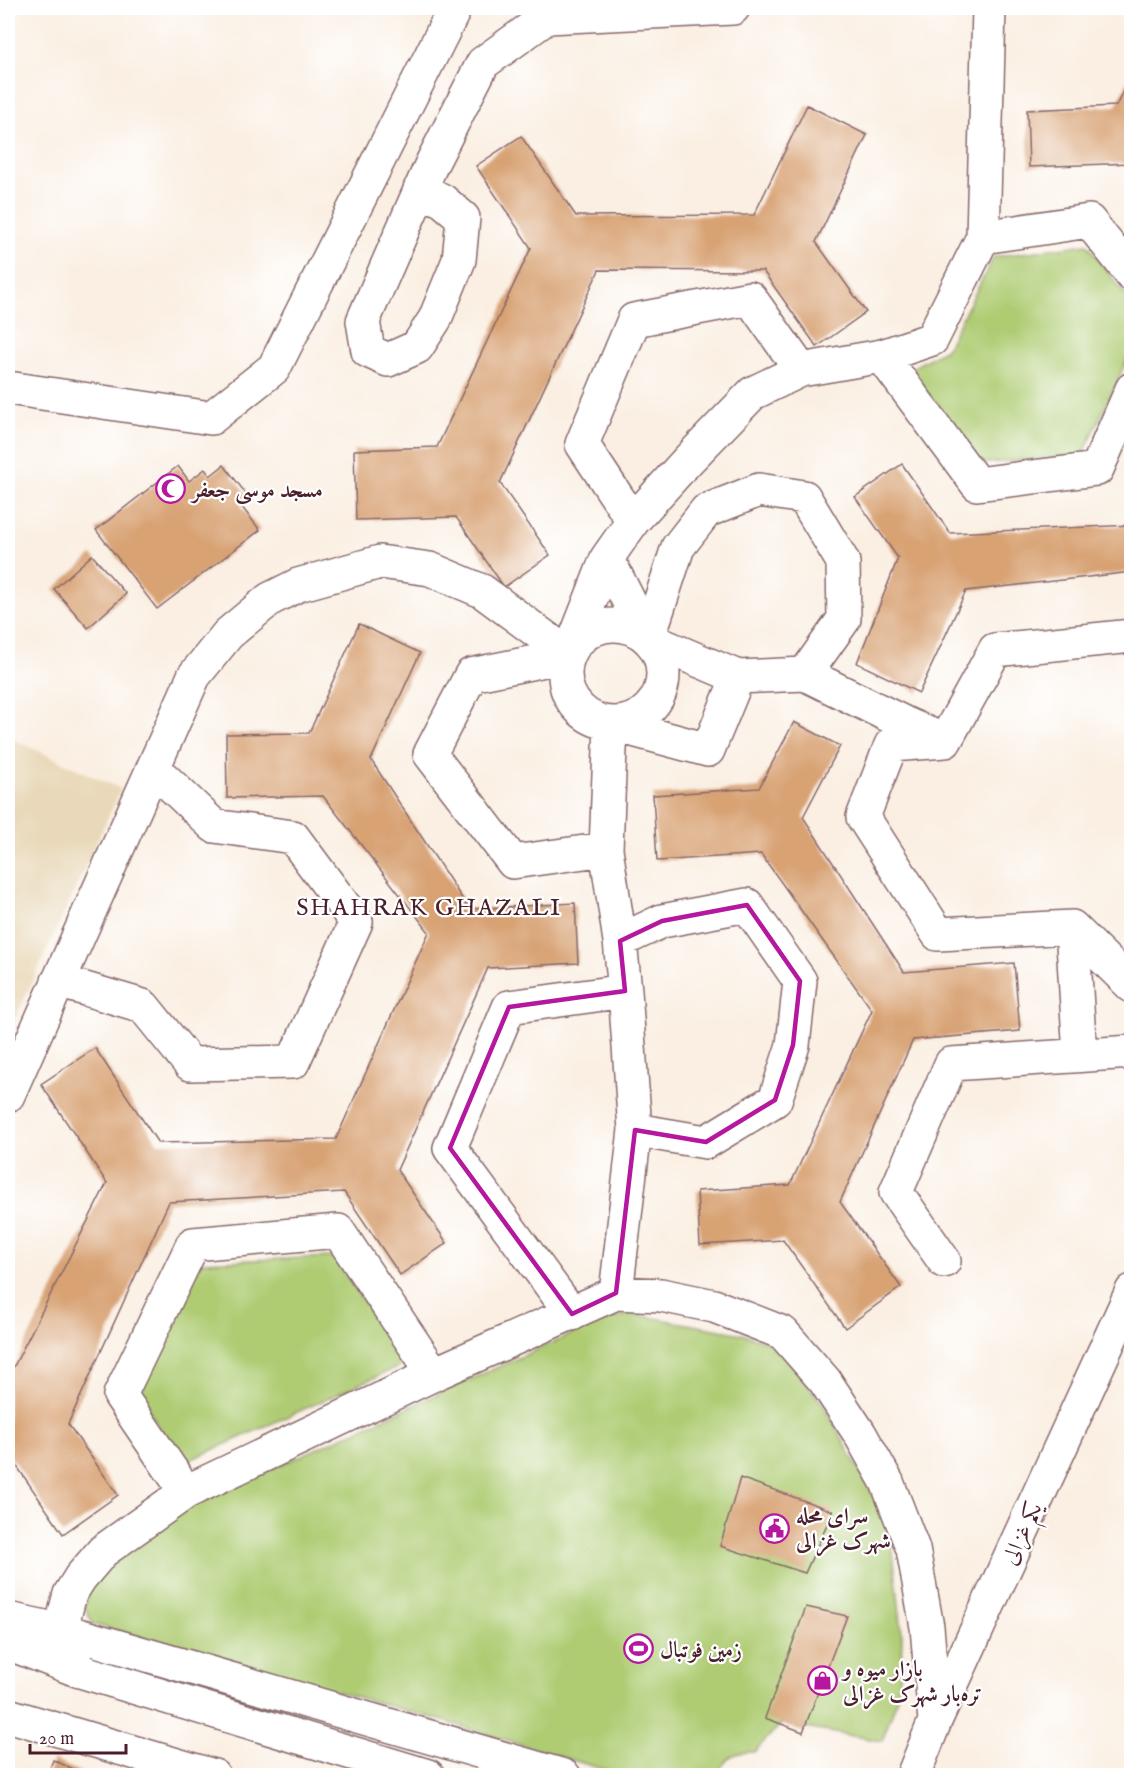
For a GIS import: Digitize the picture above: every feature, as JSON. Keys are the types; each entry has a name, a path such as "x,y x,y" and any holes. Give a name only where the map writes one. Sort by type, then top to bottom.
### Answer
{"street":[{"path":"8,388 211,418 274,368 455,8"},
{"path":"420,189 443,201 463,218 459,260 435,319 417,347 388,360 368,351 363,321 420,189 483,63 547,17 733,8"},
{"path":"738,677 708,750 596,721 582,712 572,701 566,686 565,670 607,558 633,522 688,460 753,393 801,370 882,356 932,339 983,237 989,8"},
{"path":"983,237 1089,221 1131,275"},
{"path":"633,522 582,444 634,320 750,298 801,370"},
{"path":"882,356 977,484 1097,469 1131,389"},
{"path":"648,639 678,547 706,511 759,490 804,497 843,562 844,619 805,674"},
{"path":"607,558 648,639 658,653 663,669 662,686 655,702 643,714 628,722 611,724"},
{"path":"8,1095 194,676 228,634 270,599 298,585 380,562 430,569 482,591 569,655"},
{"path":"606,849 513,862 430,754 471,675 569,655 577,642 589,632 604,626 620,626 635,630 648,639 738,677 805,674 945,741"},
{"path":"945,741 995,650 1131,636"},
{"path":"611,724 606,849 620,940 634,1130 616,1293"},
{"path":"945,741 891,745 863,816 938,934 1072,927 1131,986"},
{"path":"58,981 143,1006 190,1064 293,1062 352,933 356,922 293,837 214,826 153,768"},
{"path":"620,940 662,921 747,905 800,981 793,1045 775,1100 706,1142 634,1130"},
{"path":"1072,927 1080,1055"},
{"path":"572,1314 450,1148 509,1007 625,991"},
{"path":"944,1261 896,1192 951,1064 1131,1052"},
{"path":"186,1492 120,1395 193,1244 338,1231 434,1374"},
{"name":"یکم غزالی","path":"913,1776 935,1721 1131,1291"},
{"path":"77,1670 64,1617 70,1594 80,1578 104,1551 186,1492 434,1374 616,1293 661,1295 714,1306 783,1333 825,1381 860,1434 887,1482 913,1549 927,1627 935,1721"},
{"path":"8,1619 68,1632 561,1775"},
{"path":"8,1643 77,1670 428,1776"},
{"path":"8,1715 214,1776"}],"highlighted area":[{"path":"747,905 800,981 793,1045 775,1100 706,1142 635,1130 616,1293 572,1314 450,1148 509,1007 625,991 620,941 662,921"}],"shaded area":[{"path":"8,737 121,789 8,1034"}],"green space":[{"path":"1087,244 1131,303 1131,351 1083,455 978,464 910,369 946,349 994,257"},
{"path":"334,1257 405,1364 181,1464 136,1388 200,1262"},
{"path":"632,1314 742,1334 774,1344 823,1404 876,1501 892,1543 902,1633 901,1670 896,1702 882,1741 781,1724 754,1752 739,1753 731,1757 715,1775 622,1775 440,1720 93,1624 85,1608 88,1591 100,1570 189,1506 603,1320"}],"building":[{"path":"1132,72 1132,163 1029,167 1027,110 1116,106"},
{"path":"807,105 867,135 816,242 866,312 817,347 763,271 599,270 500,483 550,555 504,587 456,517 356,520 354,450 437,447 531,248 476,166 521,136 576,216 754,215"},
{"path":"902,464 950,533 1132,525 1132,572 966,591 919,693 857,663 898,558 855,497"},
{"path":"224,465 250,499 241,506 260,530 157,609 96,530 178,466 189,481 205,469 210,476"},
{"path":"92,555 126,594 88,628 54,589"},
{"path":"359,624 420,653 371,760 469,909 575,903 578,963 488,968 397,1170 447,1243 400,1275 344,1192 169,1202 68,1424 118,1495 63,1534 12,1459 8,1459 8,1378 107,1183 41,1084 95,1048 158,1143 336,1139 429,932 323,796 227,798 226,734 309,733"},
{"path":"794,722 840,746 803,817 904,972 1014,963 1020,1031 913,1040 840,1202 901,1287 845,1328 783,1240 700,1245 697,1191 790,1185 872,1010 761,854 657,861 653,795 759,788"},
{"name":"سرای محله شهرک غزالی","path":"740,1478 833,1511 805,1573 720,1546"},
{"path":"806,1607 847,1616 803,1732 765,1718"},
{"path":"53,1760 89,1776 47,1776"}],"place":[{"name":"مسجد موسی جعفر","path":"171,489"},
{"name":"سرای محله شهرک غزالی","path":"775,1528"},
{"name":"زمین فوتبال","path":"639,1649"},
{"name":"بازار میوه و تره‌بار شهرک غزالی","path":"822,1681"}],"district":[{"name":"SHAHRAK GHAZALI","path":"429,907"}]}
